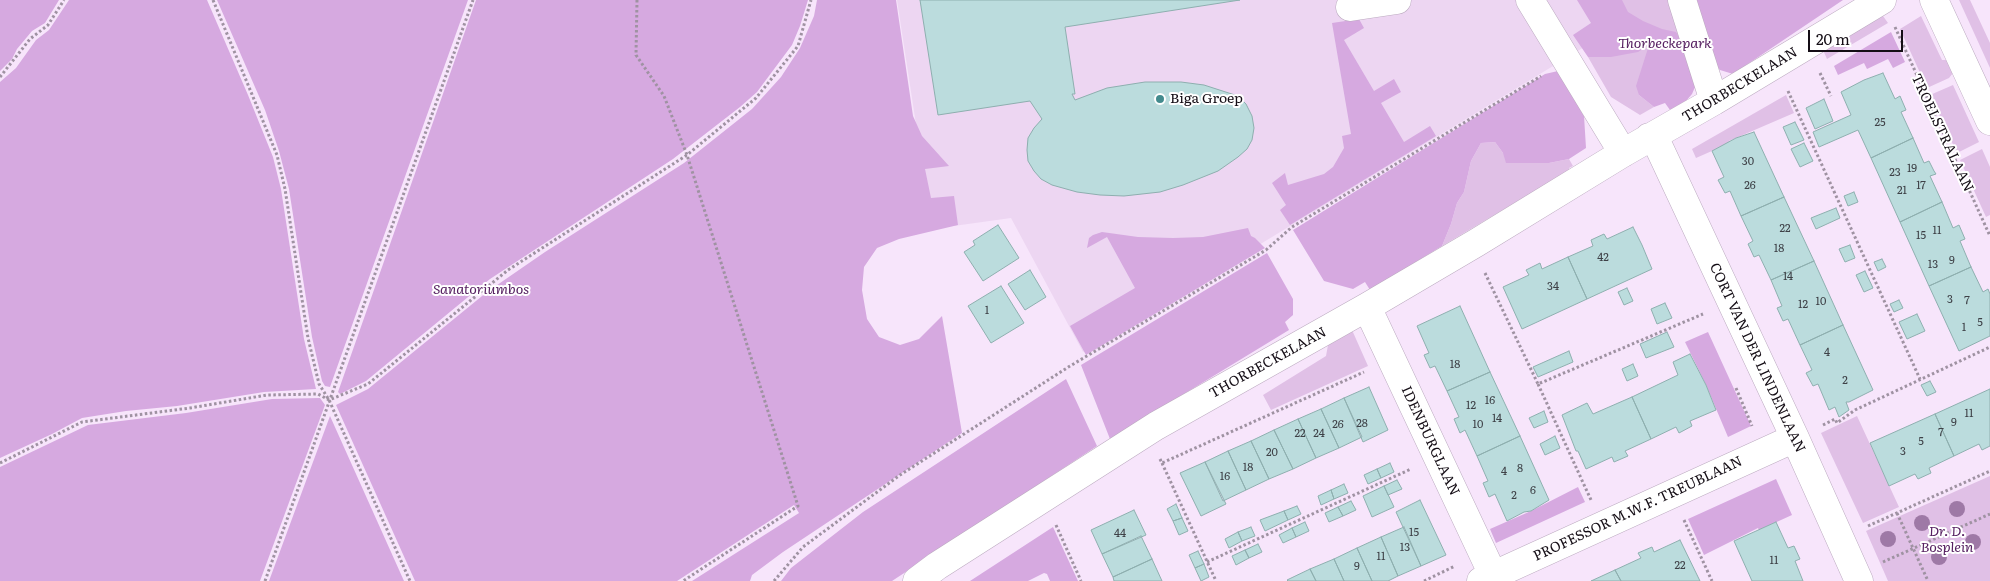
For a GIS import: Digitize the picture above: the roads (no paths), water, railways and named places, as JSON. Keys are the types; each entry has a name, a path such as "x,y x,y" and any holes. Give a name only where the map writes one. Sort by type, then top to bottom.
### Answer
{"street":[{"path":"1350,7 1397,0"},
{"path":"1530,0 1623,153"},
{"path":"1682,0 1714,101"},
{"path":"1934,0 1990,121"},
{"name":"THORBECKELAAN","path":"933,576 1039,502 1156,426 1367,307 1623,153 1776,64 1888,12"},
{"name":"CORT VAN DER LINDENLAAN","path":"1650,137 1657,143 1795,438 1859,581"},
{"name":"IDENBURGLAAN","path":"1367,307 1437,456 1487,578"},
{"name":"PROFESSOR M.W.F. TREUBLAAN","path":"1487,578 1795,438"}],"place":[{"name":"Biga Groep","path":"1160,99"}],"park label":[{"name":"Thorbeckepark","path":"1665,44"},
{"name":"Sanatoriumbos","path":"481,290"},
{"name":"Dr. D. Bosplein","path":"1947,540"}]}
